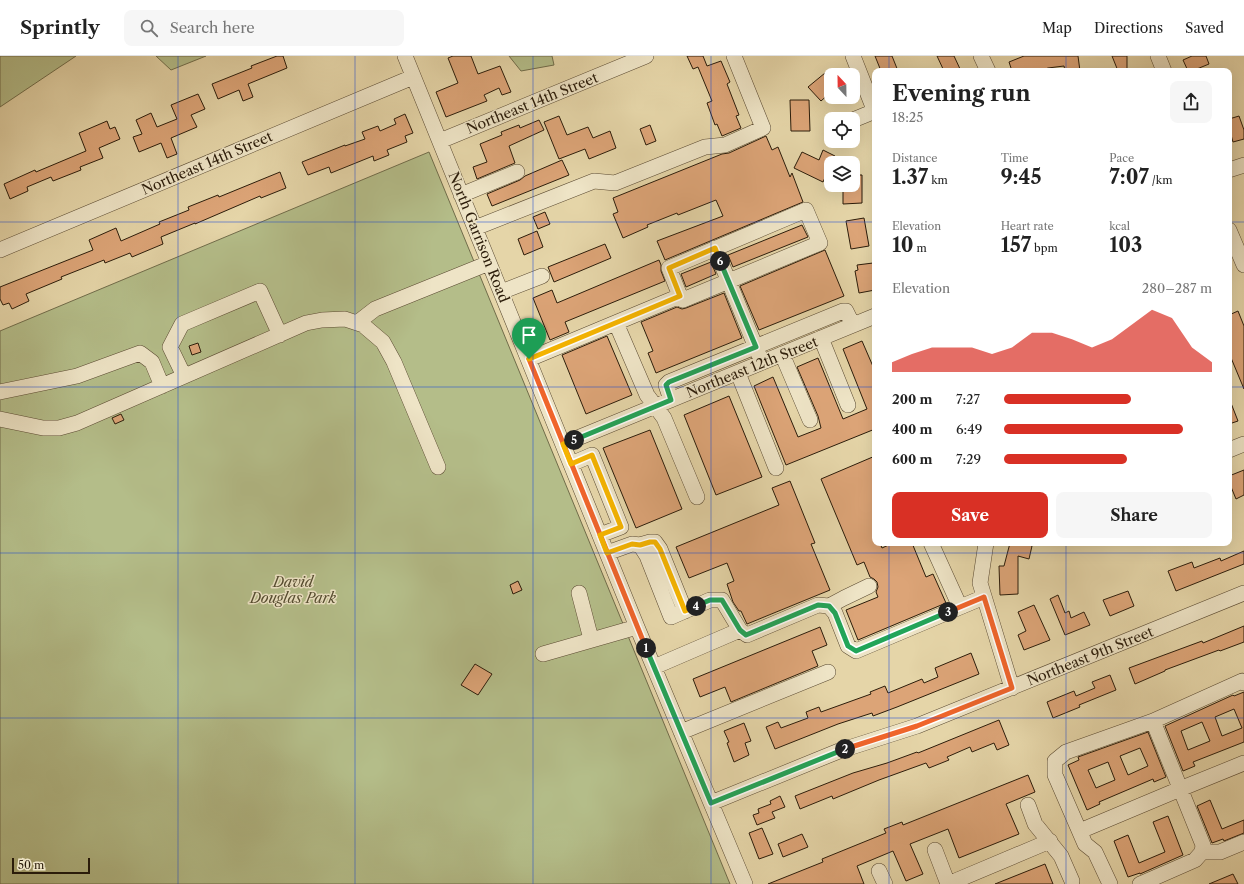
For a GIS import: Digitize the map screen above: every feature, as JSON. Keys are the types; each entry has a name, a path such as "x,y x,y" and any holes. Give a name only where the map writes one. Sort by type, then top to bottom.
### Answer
{"street":[{"name":"North Garrison Road","path":"405,56 637,627 745,884"},
{"name":"Northeast 14th Street","path":"440,141 646,56"},
{"path":"475,228 594,181 615,183 705,147 725,145 763,128 734,56"},
{"path":"853,56 872,104"},
{"path":"981,56 987,68"},
{"path":"1158,56 1163,68"},
{"name":"Northeast 14th Street","path":"0,250 413,77"},
{"path":"860,117 872,113"},
{"path":"1232,169 1244,165"},
{"path":"462,194 517,172"},
{"path":"806,210 820,243 728,281 682,300 669,268 806,210"},
{"path":"1232,237 1244,265"},
{"path":"715,248 762,362"},
{"path":"357,323 375,309 490,264"},
{"path":"501,292 542,276"},
{"path":"184,376 170,347 182,324 260,290 280,335"},
{"path":"529,359 680,296"},
{"path":"671,400 666,385 669,382 843,311 846,311 853,325"},
{"name":"Northeast 12th Street","path":"563,444 872,317"},
{"path":"0,419 43,428 59,428 77,423 306,323 345,318 363,325 383,342 394,362 438,467"},
{"path":"616,322 647,395 664,418 697,497"},
{"path":"821,338 848,405"},
{"path":"0,392 77,376 140,353 152,362 162,386"},
{"path":"782,354 810,420"},
{"path":"738,372 776,468"},
{"path":"1232,449 1244,444"},
{"path":"571,464 592,455 621,527 600,535"},
{"path":"607,553 632,544 640,545 655,542 685,611"},
{"path":"640,545 647,556 671,617 710,600 722,600 740,630 746,635 818,605 829,606 869,586"},
{"path":"932,546 960,607"},
{"path":"986,546 980,583 1012,688"},
{"path":"580,593 591,639"},
{"name":"Northeast 9th Street","path":"711,803 839,751 917,726 1244,593"},
{"path":"829,606 835,613 848,646 856,651 984,597"},
{"path":"543,654 637,627"},
{"path":"654,667 740,630"},
{"path":"681,732 828,672"},
{"path":"1110,884 1095,852 1086,844 1080,831 1055,775 1055,761 1066,752 1153,721 1242,681 1244,683"},
{"path":"1140,884 1195,860 1202,852 1203,845 1153,721"},
{"path":"1080,831 1180,788 1244,763"},
{"path":"1028,805 1035,824 1061,856 1072,881"},
{"path":"935,850 948,884 1050,841"},
{"path":"1202,852 1220,852 1244,842"}],"green space":[{"path":"0,56 76,56 0,107"},
{"path":"156,56 206,56 171,70"},
{"path":"509,56 552,56 554,65 521,71"},
{"name":"David Douglas Park","path":"429,152 730,884 0,884 0,331"}],"building":[{"path":"277,56 283,56 287,68 248,84 253,97 243,101 239,90 218,99 212,84"},
{"path":"453,56 471,56 478,74 500,66 511,92 502,95 499,88 484,95 487,101 446,117 436,92 458,83 448,58"},
{"path":"687,56 703,56 707,66 721,61 730,82 727,84 739,115 736,116 741,128 722,136 717,124 715,125 707,103 712,101 698,67 693,69"},
{"path":"875,56 892,56 897,68 880,68"},
{"path":"937,56 954,56 960,68 943,68"},
{"path":"1024,56 1078,56 1080,68 1064,68 1064,66 1048,68 1011,68 1009,62"},
{"path":"1112,56 1127,56 1127,68 1117,68"},
{"path":"1192,56 1206,56 1209,64 1199,68 1187,68 1183,60"},
{"path":"824,74 824,98 821,101 808,87"},
{"path":"198,94 205,109 191,115 197,127 171,138 177,154 167,158 161,143 139,152 133,137 142,134 136,120 151,113 157,127 177,119 171,105"},
{"path":"790,100 809,100 810,131 791,131"},
{"path":"405,114 413,133 405,136 407,142 387,150 389,155 374,161 373,156 331,173 329,167 308,175 302,162 345,145 365,139 362,132 378,126 380,131 396,124 394,119"},
{"path":"559,116 567,135 588,127 593,138 610,131 616,148 589,159 585,149 559,159 544,122"},
{"path":"1239,116 1244,130 1244,139 1233,142 1232,118"},
{"path":"539,120 544,130 509,146 515,163 477,179 473,167 487,162 480,144 502,135 501,132 519,125 520,128"},
{"path":"107,121 110,129 115,127 120,139 99,148 103,158 80,167 81,170 53,181 51,177 27,187 28,191 10,199 4,184 35,170 36,172 86,151 79,133"},
{"path":"650,125 656,141 646,145 640,129"},
{"path":"766,136 772,150 778,147 790,177 792,173 803,202 665,260 657,241 723,216 716,200 647,225 648,227 623,238 613,214 618,212 613,198 722,154 729,153"},
{"path":"823,150 835,156 824,156 823,182 794,168 802,152 819,160"},
{"path":"562,160 569,175 492,206 487,194"},
{"path":"280,172 286,188 261,198 260,196 161,237 163,244 132,257 130,253 105,263 104,260 61,277 62,279 26,294 29,301 12,309 9,303 3,305 0,299 0,287 93,250 89,240 116,228 121,241 160,224 159,222 189,210 188,207 218,195 219,197"},
{"path":"860,175 862,175 862,203 843,204 843,192 860,192"},
{"path":"545,212 550,224 538,229 533,217"},
{"path":"864,218 869,246 851,249 846,221"},
{"path":"802,225 808,237 733,267 728,255"},
{"path":"537,231 543,247 524,255 518,239"},
{"path":"605,244 611,258 554,282 548,267"},
{"path":"825,250 844,296 759,330 740,286"},
{"path":"659,260 665,281 565,322 569,332 550,340 533,298 552,290 557,303"},
{"path":"711,262 716,274 686,287 681,274"},
{"path":"872,263 872,291 859,293 855,271 858,270 857,265"},
{"path":"724,293 742,338 656,373 648,353 653,351 641,322 677,307 682,309 686,308"},
{"path":"1238,311 1244,326 1244,389 1232,360 1232,314"},
{"path":"607,336 632,395 586,414 562,355"},
{"path":"862,341 872,364 872,430 786,465 754,386 773,377 798,437 821,428 818,416 797,367 818,358 843,419 867,409 843,349"},
{"path":"198,343 201,352 192,355 189,346"},
{"path":"729,396 762,477 716,495 684,415"},
{"path":"1232,406 1238,421 1232,423"},
{"path":"121,414 124,420 115,424 112,418"},
{"path":"650,430 682,509 636,528 603,448"},
{"path":"872,457 872,546 881,546 882,548 886,546 913,546 926,577 933,574 946,603 858,640 846,610 878,597 876,592 878,587 877,582 870,577 864,562 857,565 821,479"},
{"path":"1244,470 1244,495 1236,499 1232,489 1232,475"},
{"path":"790,481 815,543 811,544 830,590 747,624 741,611 739,611 733,602 727,584 734,581 727,563 689,578 676,547 779,505 772,488"},
{"path":"1009,546 1032,546 1029,559 1018,556 1018,594 1000,595 999,566 1004,566"},
{"path":"1244,551 1244,564 1176,591 1168,571 1192,562 1194,568 1220,558 1221,561"},
{"path":"518,581 522,590 513,594 510,585"},
{"path":"1128,591 1134,606 1110,616 1103,600"},
{"path":"1058,595 1065,613 1069,611 1071,618 1084,612 1090,625 1065,635 1050,599"},
{"path":"1034,605 1050,640 1024,650 1018,635 1026,631 1018,612"},
{"path":"1244,626 1244,642 1165,670 1135,684 1129,668 1202,641 1203,643"},
{"path":"820,627 827,645 812,651 818,666 731,702 725,687 700,697 693,679"},
{"path":"971,653 979,674 873,716 872,713 838,724 775,749 766,727 778,722 781,728 808,718 806,712 819,707 821,712 871,694 870,692 885,686 888,693 922,679 924,683 938,677 935,668"},
{"path":"475,664 492,674 478,695 461,685"},
{"path":"1110,675 1116,690 1079,705 1080,707 1053,718 1047,702 1074,691 1076,696 1095,688 1092,682"},
{"path":"1244,692 1244,742 1193,762 1195,766 1183,771 1165,726 1233,695 1234,696","holes":["1234,709 1242,728 1222,736 1215,717","1202,722 1210,741 1188,750 1181,731"]},
{"path":"999,720 1009,745 997,750 994,743 972,752 970,747 947,757 949,760 929,768 926,763 833,799 832,796 800,809 795,796 853,773 917,752 918,753"},
{"path":"744,723 751,741 745,743 749,755 734,762 727,743 729,742 724,731"},
{"path":"1148,732 1166,777 1154,782 1153,779 1099,802 1100,804 1087,810 1068,765 1079,760 1078,757","holes":["1140,748 1148,766 1128,775 1120,756","1108,762 1115,780 1096,788 1088,770"]},
{"path":"1028,775 1035,792 1006,804 1019,834 959,858 948,829 910,844 923,874 906,881 893,851 857,866 864,884 768,884 823,862 822,859 886,833 884,829 902,822 903,825"},
{"path":"780,796 785,807 772,812 775,818 757,825 753,815 759,813 758,809 771,804 770,801"},
{"path":"1210,800 1222,829 1244,820 1244,833 1224,841 1223,839 1212,843 1197,806"},
{"path":"1168,816 1183,855 1140,874 1128,877 1114,841 1128,835 1139,863 1165,852 1153,822"},
{"path":"762,828 773,854 759,859 749,833"},
{"path":"802,834 808,847 783,857 778,844"},
{"path":"1045,864 1053,884 995,884"},
{"path":"1233,874 1238,884 1209,884"}],"route":[{"path":"529,359 546,402 586,500 607,553 637,627 711,803 839,751 917,726 1012,688 984,597 856,651 848,646 835,613 829,606 818,605 746,635 740,630 722,600 710,600 685,611 660,549 655,542 640,545 632,544 607,553 600,535 621,527 592,455 571,464 563,444 671,400 666,385 669,382 756,347 715,248 669,268 680,296 529,359"}]}
